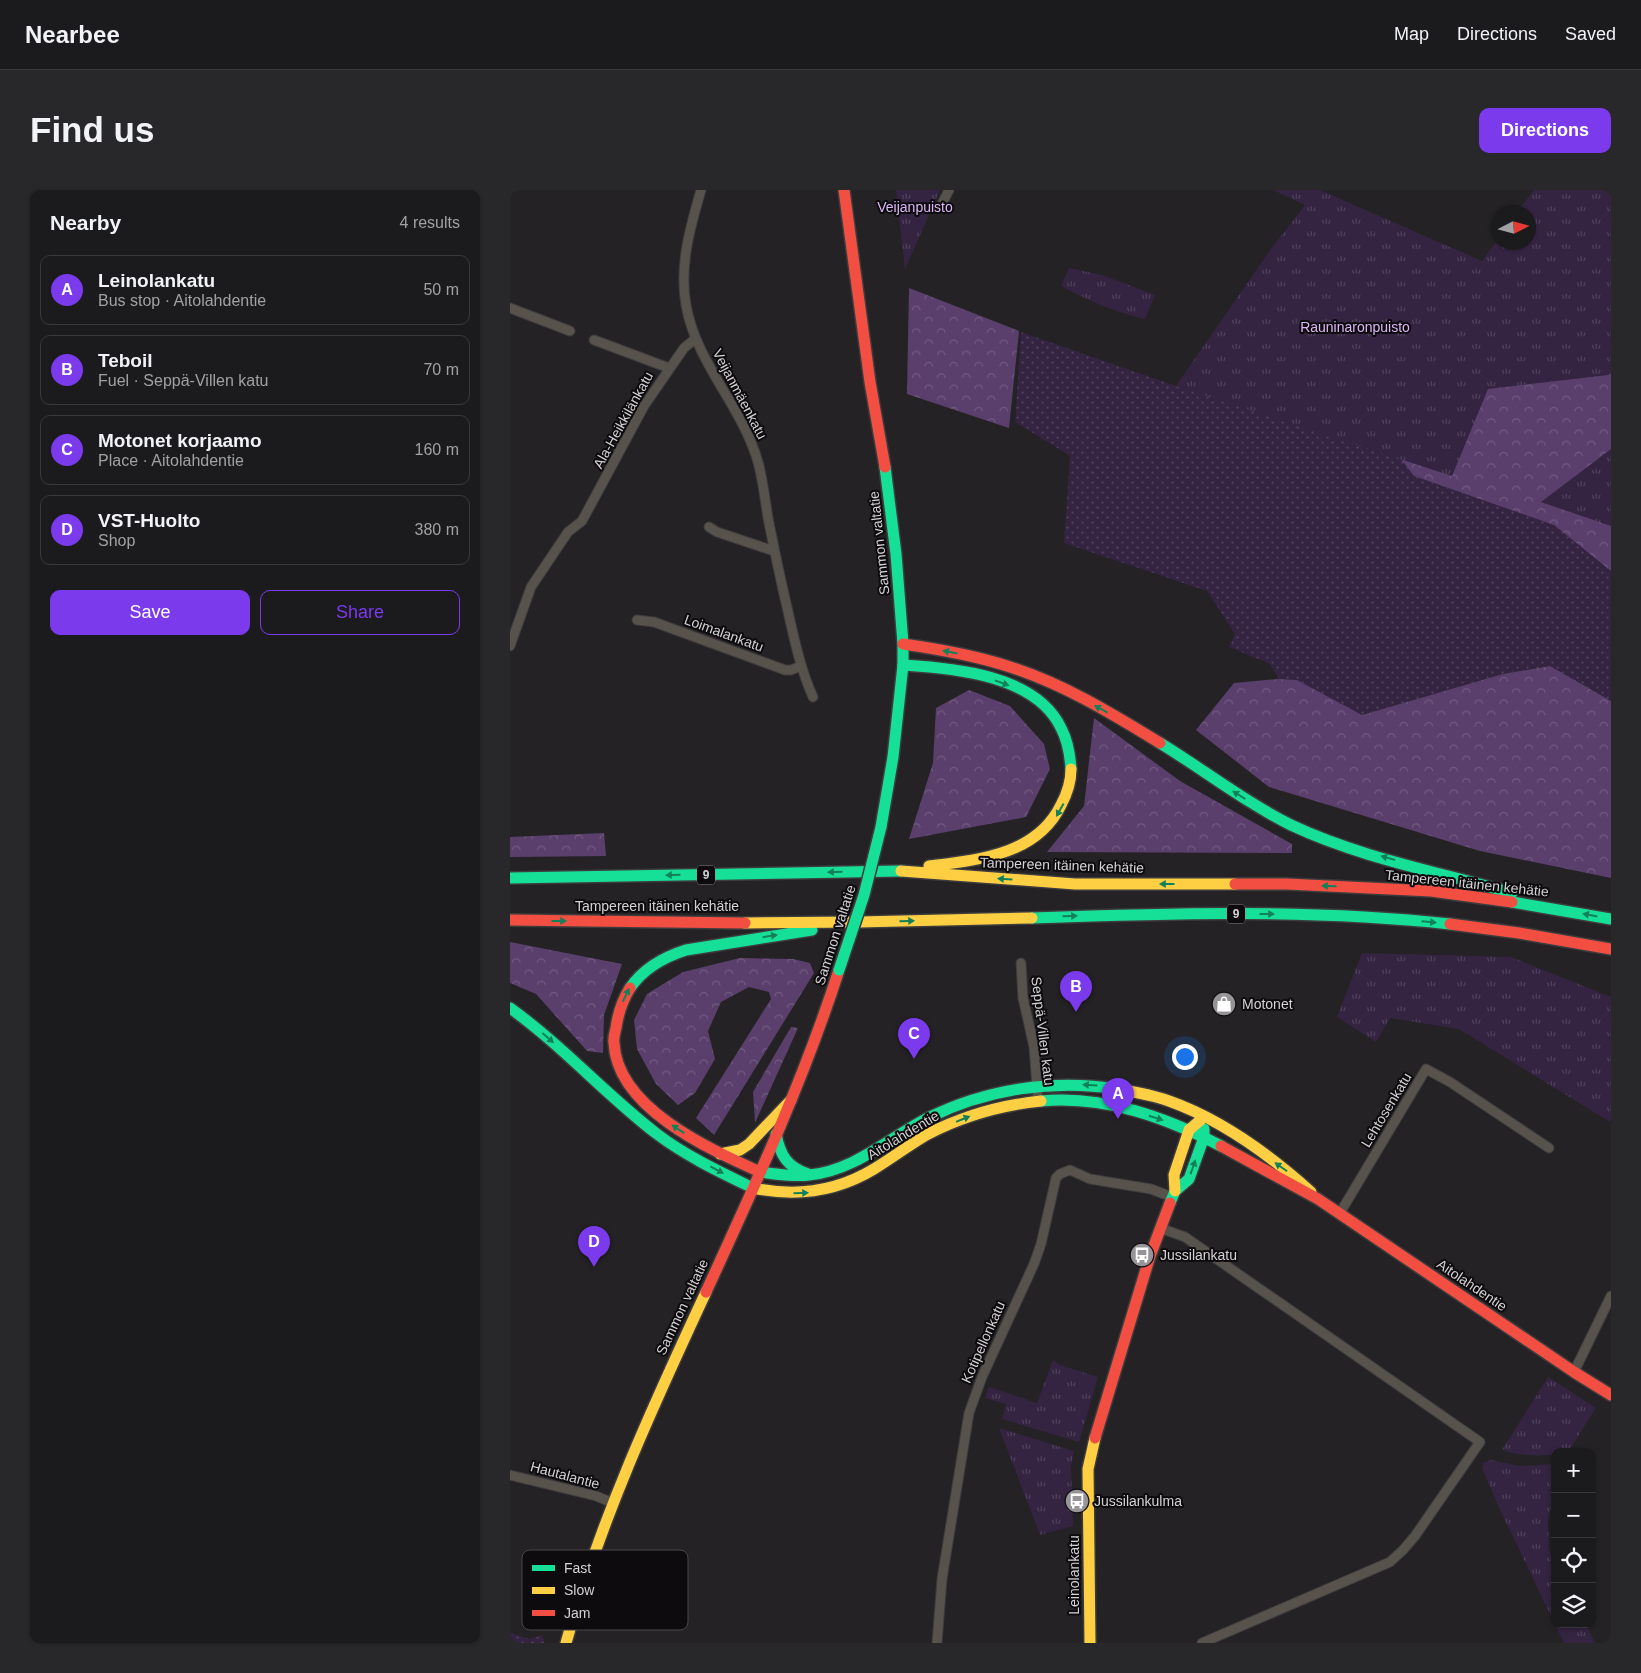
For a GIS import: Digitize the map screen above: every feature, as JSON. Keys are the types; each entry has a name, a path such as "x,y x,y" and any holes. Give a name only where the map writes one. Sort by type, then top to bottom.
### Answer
{"main road":[{"name":"Sammon valtatie","path":"595,1550 612,1503 670,1369 753,1188 811,1052 864,895 881,827 893,758 903,665 903,644 889,494 870,382 844,190"},
{"path":"903,644 964,655 1042,679 1156,740 1265,811 1334,841 1569,910"},
{"path":"901,871 977,861 1018,847 1036,837 1049,827 1059,812 1069,789 1072,765 1070,750 1064,733 1055,718 1044,705 1024,692 1001,682 974,674 924,666 903,665"},
{"name":"Tampereen itäinen kehätie","path":"510,878 901,871 1076,884 1287,884 1431,891 1569,910 1611,919"},
{"name":"Tampereen itäinen kehätie","path":"510,920 858,922 1170,914 1283,914 1363,917 1494,928 1611,949"},
{"name":"Aitolahdentie","path":"858,922 706,945 670,956 656,964 630,985 620,1008 614,1031 616,1058 629,1086 642,1102 667,1122 720,1154 760,1172 787,1176 813,1175 834,1170 864,1157 912,1127 960,1104 996,1093 1037,1086 1092,1085 1122,1089 1175,1102 1228,1130 1297,1179 1318,1199"},
{"name":"Aitolahdentie","path":"510,1008 536,1026 632,1114 659,1136 688,1154 753,1188 768,1192 807,1193 842,1185 871,1172 935,1131 964,1118 1001,1106 1059,1100 1094,1102 1141,1113 1204,1137 1290,1186 1318,1199 1611,1395"},
{"path":"720,1154 740,1150 749,1144 791,1100"},
{"path":"1189,1130 1204,1117"},
{"name":"Leinolankatu","path":"1173,1194 1189,1179 1204,1137 1204,1117"},
{"name":"Leinolankatu","path":"1090,1643 1088,1469 1091,1451 1150,1256 1173,1194 1174,1176 1189,1130"},
{"path":"776,1134 782,1156 786,1162 796,1169 813,1175"},
{"name":"Sammon valtatie","path":"566,1643 570,1630"}],"street":[{"name":"Veijanmäenkatu","path":"701,190 688,237 684,263 686,304 696,339 750,438 759,464 774,552 801,666 813,698"},
{"path":"941,206 949,190"},
{"path":"510,308 570,331"},
{"name":"Ala-Heikkilänkatu","path":"510,646 531,587 568,532 582,521 637,419 669,368 684,348 696,339"},
{"path":"594,340 669,368"},
{"path":"709,526 717,532 774,552"},
{"name":"Loimalankatu","path":"637,620 654,622 785,670 801,666"},
{"name":"Seppä-Villen katu","path":"1021,963 1023,998 1034,1047 1038,1102"},
{"name":"Lehtosenkatu","path":"1340,1213 1426,1069 1450,1082 1549,1148"},
{"name":"Kotipellonkatu","path":"937,1643 942,1579 969,1413 982,1377 1034,1264 1041,1244 1056,1178 1070,1170 1090,1179 1173,1194"},
{"path":"1160,1228 1185,1237 1480,1442 1412,1539 1396,1558 1202,1643"},
{"path":"1574,1372 1611,1296"},
{"name":"Hautalantie","path":"510,1474 596,1496 612,1503"}],"green space":[{"name":"Veijanpuisto","path":"896,190 940,190 905,269"},
{"name":"Rauninaronpuisto","path":"1273,190 1320,190 1482,261 1491,249 1536,250 1536,205 1522,205 1534,190 1611,190 1611,373 1608,375 1488,389 1452,476 1176,386 1274,245 1305,205"},
{"path":"1611,192 1611,571 1554,525 1414,476 1382,434 1496,292"},
{"path":"1274,245 1414,476 1554,525 1611,571 1611,701 1549,666 1503,674 1362,715 1297,680 1279,679 1270,664 1229,647 1235,634 1207,591 1064,543 1070,456 1015,422 1021,332 1176,386"},
{"path":"1069,268 1102,275 1155,295 1145,319 1102,305 1061,286"},
{"path":"909,288 1019,331 1009,428 907,394"},
{"path":"1611,449 1611,526 1541,502"},
{"path":"1550,666 1611,701 1611,878 1480,851 1269,787 1196,730 1234,683 1279,679 1297,680 1362,715 1503,674"},
{"path":"969,690 1010,706 1044,744 1050,769 1026,817 909,839 933,763 936,708"},
{"path":"1094,718 1180,781 1292,844 1292,853 1047,852 1084,806"},
{"path":"604,833 606,856 510,857 510,837"},
{"path":"510,942 622,964 604,1015 603,1053 587,1051 536,994 510,983"},
{"path":"1362,953 1511,957 1611,997 1610,1122 1459,1029 1390,1018 1376,1042 1337,1017"},
{"path":"740,958 793,959 810,963 814,973 714,1135 696,1118 771,999 769,992 749,987 721,1002 708,1031 715,1059 695,1093 678,1105 656,1084 637,1049 634,1020 647,994 683,972"},
{"path":"791,1027 798,1028 755,1123 753,1092"},
{"path":"1053,1360 1060,1365 1098,1377 1079,1442 1002,1419 1006,1404 985,1398 989,1387 1037,1403"},
{"path":"1548,1377 1596,1408 1571,1448 1551,1448 1551,1455 1534,1455 1502,1450"},
{"path":"999,1428 1074,1451 1071,1466 1073,1526 1040,1535"},
{"path":"1491,1460 1520,1466 1551,1464 1551,1507 1548,1519 1549,1549 1551,1553 1551,1616 1501,1512 1482,1468 1483,1463"},
{"path":"1557,1628 1588,1628 1595,1643 1564,1643"},
{"path":"510,1633 530,1639 542,1635 545,1643 510,1643"}],"traffic: fast":[{"path":"881,827 893,757 903,665 896,554 885,467"},
{"path":"903,665 969,672 992,678 1033,696 1049,710 1061,728 1068,748 1071,769"},
{"path":"1160,743 1257,806 1291,825 1318,837 1400,864 1512,893"},
{"path":"839,970 864,895 881,827"},
{"path":"510,878 901,871"},
{"path":"1512,902 1611,919"},
{"path":"1032,918 1189,914 1293,914 1398,919 1450,924"},
{"path":"630,988 641,975 655,964 686,950 812,930"},
{"path":"510,1008 548,1038 657,1134 691,1157 753,1188"},
{"path":"760,1172 803,1176 841,1167 871,1152 928,1118 950,1108 996,1093 1044,1086 1069,1085 1117,1089"},
{"path":"1041,1101 1088,1101 1134,1110 1200,1135 1221,1146"},
{"path":"1170,1203 1175,1191 1189,1179 1204,1137 1204,1129"},
{"path":"776,1134 782,1154 795,1168 808,1174"}],"traffic: slow":[{"path":"929,866 967,861 1004,852 1022,845 1037,835 1050,822 1061,805 1068,787 1071,769"},
{"path":"901,871 1075,884 1235,884"},
{"path":"745,923 1032,918"},
{"path":"1117,1089 1163,1099 1226,1128 1262,1152 1311,1192"},
{"path":"720,1154 740,1150 749,1144 791,1100"},
{"path":"753,1188 769,1191 800,1192 845,1183 874,1169 928,1134 955,1122 997,1108 1041,1101"},
{"path":"1175,1191 1174,1175 1189,1130 1204,1117"},
{"path":"596,1550 611,1508 647,1421 706,1292"},
{"path":"1090,1643 1088,1469 1095,1438"},
{"path":"566,1643 570,1630"}],"traffic: jam":[{"path":"844,190 870,382 885,467"},
{"path":"903,644 942,650 994,662 1027,673 1067,690 1160,743"},
{"path":"1235,884 1287,884 1431,891 1512,902"},
{"path":"510,920 745,923"},
{"path":"1450,924 1519,933 1611,949"},
{"path":"706,1292 794,1093 839,970"},
{"path":"630,988 619,1012 614,1041 619,1066 631,1087 648,1106 669,1123 716,1151 760,1172"},
{"path":"1221,1146 1318,1199 1611,1395"},
{"path":"1095,1438 1150,1256 1170,1203"}],"place":[{"name":"Motonet","path":"1224,1004"},
{"name":"Teboil","path":"1076,1012"},
{"name":"Motonet korjaamo","path":"914,1059"},
{"name":"Leinolankatu","path":"1118,1119"},
{"name":"Jussilankatu","path":"1142,1255"},
{"name":"VST-Huolto","path":"594,1267"},
{"name":"Jussilankulma","path":"1077,1501"}]}
